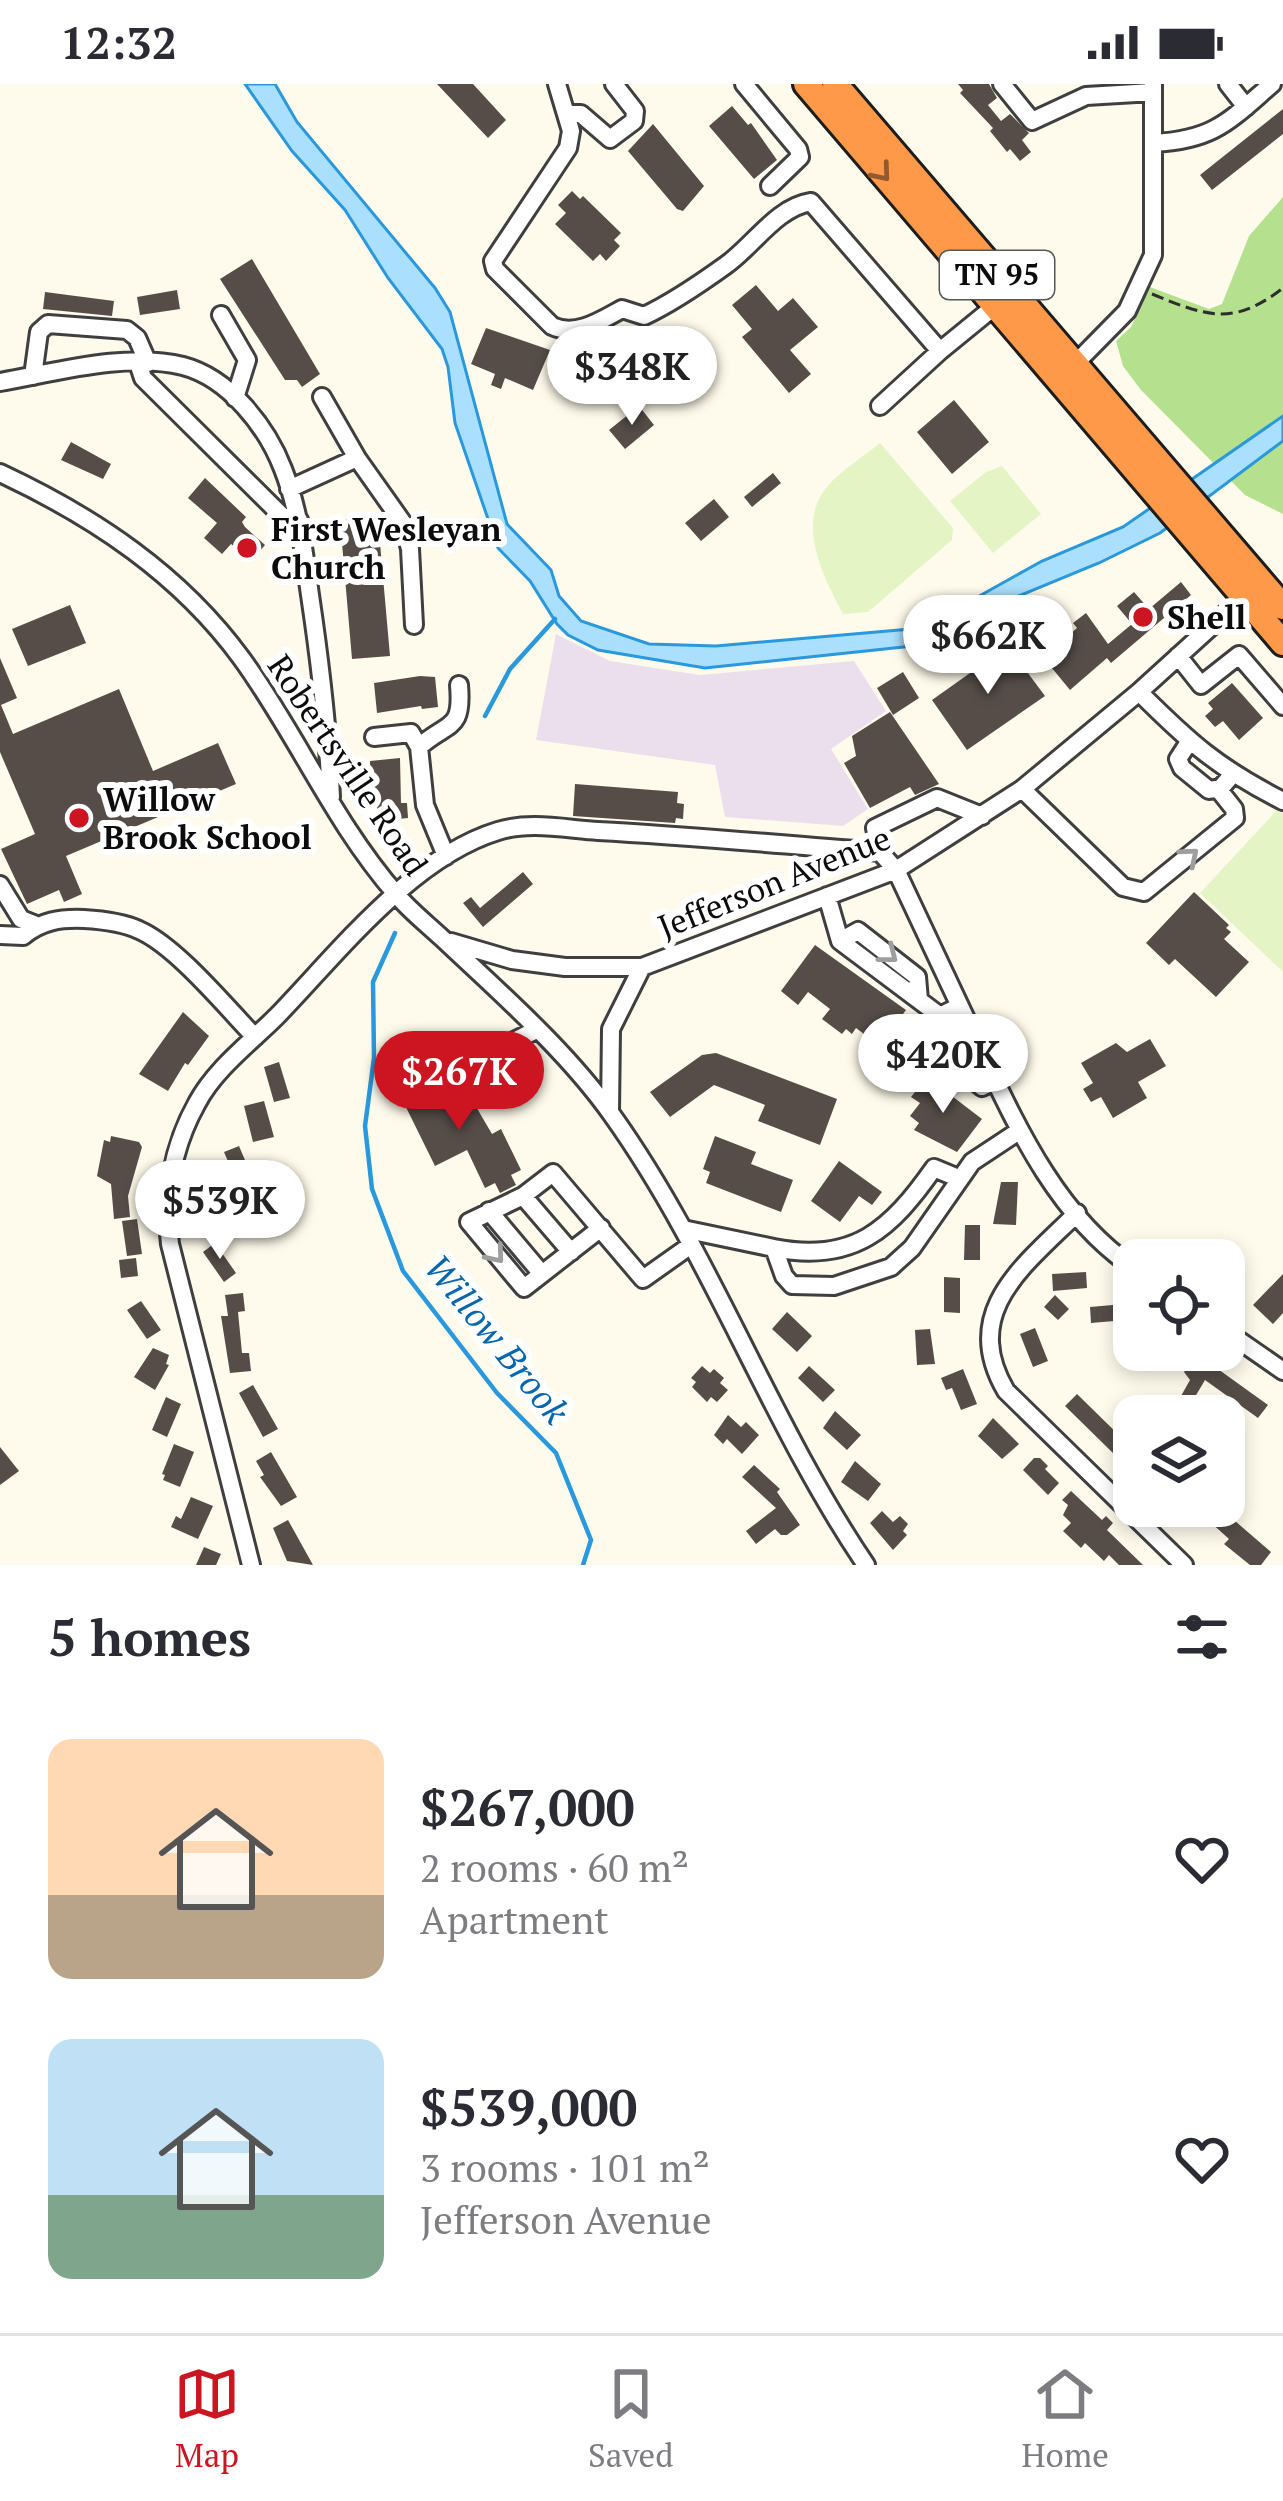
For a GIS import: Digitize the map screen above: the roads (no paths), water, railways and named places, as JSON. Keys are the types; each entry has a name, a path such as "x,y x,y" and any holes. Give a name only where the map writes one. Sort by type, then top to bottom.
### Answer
{"highway":[{"path":"806,84 1003,299"},
{"name":"TN 95","path":"835,84 1003,299 1252,588 1283,643"},
{"name":"TN 95","path":"1252,588 1283,608"}],"street":[{"path":"557,84 571,131 568,148 494,256 495,269 552,326 578,330 622,309 644,316 661,308 728,264 784,215 811,202 940,351"},
{"path":"566,114 581,114 603,136 616,136 634,121 635,112 614,84"},
{"path":"744,84 798,149 800,157 770,186"},
{"path":"1002,84 1032,121 1086,96 1153,88 1153,255 1127,311 1067,372"},
{"path":"1228,84 1246,106"},
{"path":"1154,143 1202,138 1230,122 1272,84"},
{"path":"880,406 1003,299"},
{"path":"221,315 248,360 235,398"},
{"path":"33,376 39,332 48,324 128,330 137,338 143,378 282,517 299,520"},
{"path":"0,382 143,363 187,367 235,398 266,436 299,520 316,634 332,804"},
{"path":"322,398 403,523 410,549 414,625"},
{"path":"289,489 357,458"},
{"name":"Robertsville Road","path":"0,473 78,511 179,587 243,660 332,804 396,895 536,1030 610,1112 687,1237 794,1445 866,1565"},
{"path":"0,491 22,483"},
{"name":"Jefferson Avenue","path":"444,940 512,960 565,968 642,967 896,870 1022,789 1139,692 1252,588"},
{"path":"1178,656 1201,685 1239,655 1283,706"},
{"path":"419,747 451,729 461,712 459,685"},
{"path":"1022,789 1124,887 1144,892 1235,818 1226,782 1139,692"},
{"path":"374,737 411,733 419,747 425,805 446,856"},
{"path":"1226,782 1283,801"},
{"path":"982,815 937,798 875,828 880,853 896,870 1019,1131 1076,1214 1113,1251"},
{"path":"251,1565 168,1225 175,1156 197,1102 396,895 446,856 500,830 525,826 880,853"},
{"path":"0,885 20,919 37,925 82,919 141,930 190,969 256,1036"},
{"path":"827,896 840,941 858,931 917,977 919,1000 940,1016"},
{"path":"0,935 23,936 37,925"},
{"name":"Jefferson Avenue","path":"610,1112 611,1029 642,967"},
{"path":"940,1016 959,1006"},
{"path":"940,1016 937,1036 942,1053 982,1087 995,1081"},
{"path":"446,1076 536,1030"},
{"path":"775,1248 792,1286 834,1286 891,1267 912,1248 972,1162 1019,1131"},
{"path":"601,1228 524,1288 469,1222 524,1196 553,1173 601,1228 643,1279 687,1237 825,1252 846,1247 886,1227 934,1168 958,1178"},
{"path":"524,1196 571,1252"},
{"path":"489,1211 542,1274"},
{"path":"1076,1214 996,1301 990,1326 992,1360 1006,1390 1027,1413 1184,1565"},
{"path":"1245,1345 1283,1372"}],"water":[{"path":"245,84 275,84 297,122 435,288 450,312 507,524 551,570 559,596 581,621 649,644 716,646 922,628 1042,561 1123,527 1283,416 1283,441 1160,533 1014,598 941,643 705,668 598,650 557,624 530,581 498,548 455,423 442,349 388,278 345,210 292,151"}],"waterway":[{"name":"Willow Brook","path":"485,716 510,669 555,619"},
{"name":"Willow Brook","path":"395,933 373,982 374,1058 365,1126 372,1189 403,1271 497,1393 556,1453 591,1540 583,1565"}],"place":[{"name":"First Wesleyan Church","path":"247,548"},
{"name":"Shell","path":"1143,617"},
{"name":"Willow Brook School","path":"79,818"}]}
